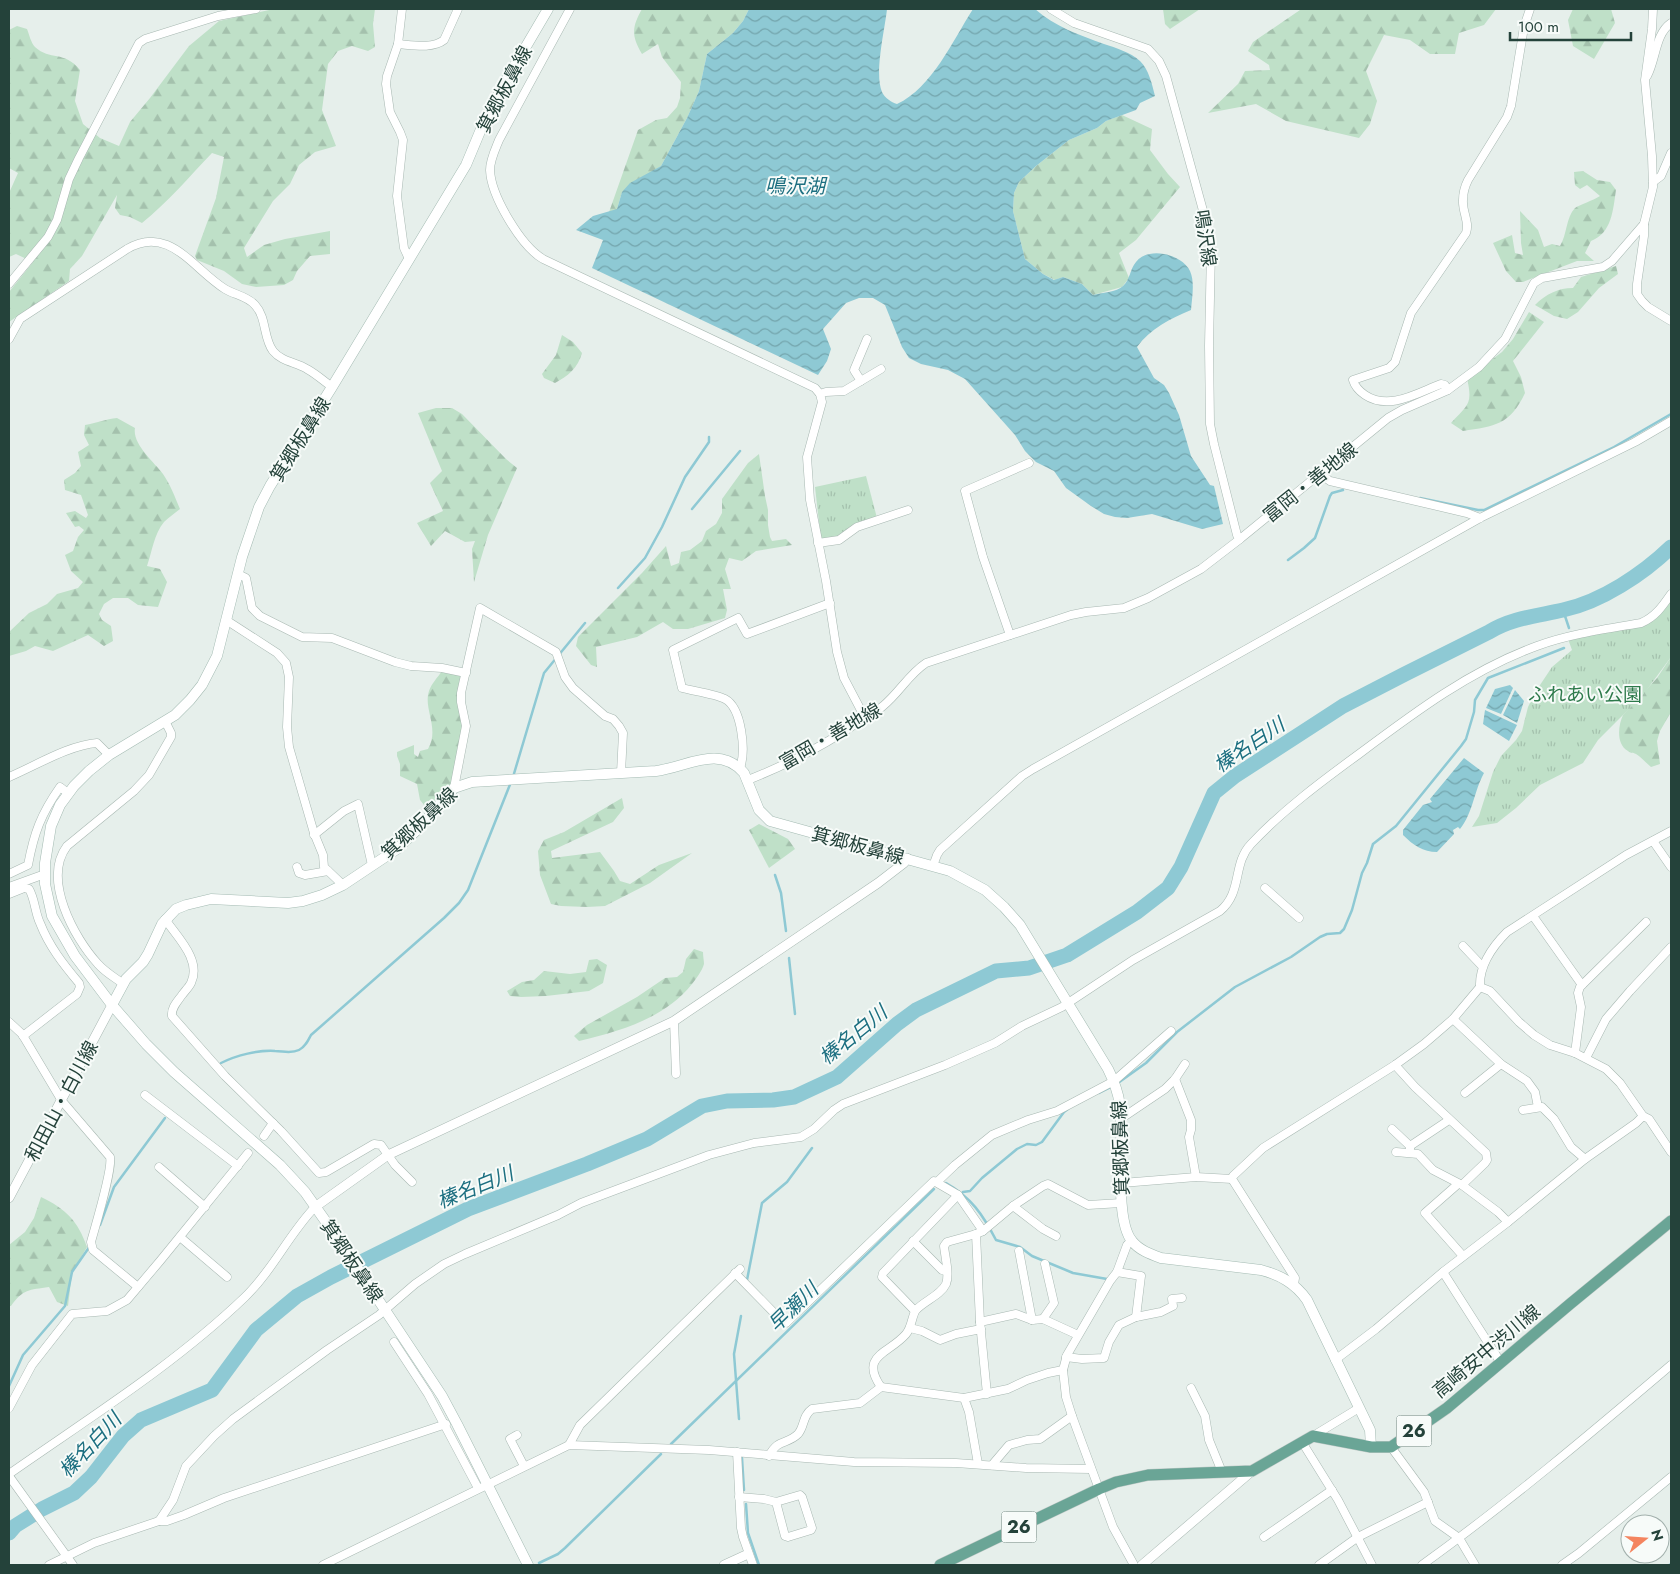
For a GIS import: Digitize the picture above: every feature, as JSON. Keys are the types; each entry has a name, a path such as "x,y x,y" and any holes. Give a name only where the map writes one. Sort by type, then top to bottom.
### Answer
{"main road":[{"name":"箕郷板鼻線","path":"528,1565 488,1483 442,1396 336,1236 305,1192 280,1165 174,1072 146,1044 112,1005 75,956 61,933 50,906 45,874 46,853 51,826 68,793 89,771 109,755 183,708 202,685 217,656 250,531 259,507 466,165 484,122 548,9"},
{"name":"箕郷板鼻線","path":"112,1005 122,984 148,954 158,929 176,909 210,899 296,902 322,895 343,885 397,849 418,829 454,788 472,782 668,769 715,757 740,768 748,780 758,810 770,821 950,871 985,890 1004,907 1027,936 1114,1081 1122,1118 1121,1203 1126,1230 1132,1240"},
{"name":"高崎安中渋川線","path":"1392,1447 1448,1408 1671,1221"},
{"path":"1132,1240 1148,1253 1161,1258 1261,1270 1272,1273 1294,1284 1307,1300 1370,1430 1371,1447"},
{"name":"26","path":"940,1565 1099,1488 1116,1482 1148,1475 1252,1471 1313,1436 1371,1447 1392,1447"}],"street":[{"path":"9,284 48,237 57,220 69,179 139,43 145,38 218,16 256,9"},
{"path":"402,9 398,44 386,84 390,112 403,140 397,196 404,248 409,259"},
{"path":"398,44 423,46 440,44 444,40 458,9"},
{"path":"570,9 499,140 491,159 491,179 508,220 536,254 543,259 815,388 820,394 822,402 807,457 810,500 830,603 837,652 844,678 866,718"},
{"name":"鳴沢線","path":"1051,9 1074,23 1148,49 1159,62 1166,76 1210,241 1210,424 1225,490 1237,535 1240,539"},
{"path":"1448,390 1446,385 1441,384 1389,402 1368,397 1359,391 1352,380 1389,368 1395,362 1411,313 1466,233 1468,224 1462,200 1465,187 1507,117 1511,106 1524,27 1530,9"},
{"path":"1645,80 1654,9"},
{"name":"富岡・善地線","path":"748,780 802,756 882,708 896,695 913,673 926,663 1080,613 1124,608 1136,604 1193,574 1240,539 1388,418 1448,390 1479,367 1505,339 1534,284 1542,278 1603,267 1612,261 1644,224 1653,182 1645,80 1652,68 1661,35 1666,26 1671,24"},
{"path":"1653,182 1661,176 1671,153"},
{"path":"1644,224 1637,294 1648,307 1671,321"},
{"path":"9,339 20,319 127,249 142,242 158,241 169,245 225,289 255,304 262,316 270,345 274,351 282,358 308,369 332,386"},
{"path":"861,381 854,370 866,339"},
{"path":"820,394 844,391 881,369"},
{"path":"932,866 940,850 1022,776 1033,769 1480,518 1635,442 1671,420"},
{"path":"1010,635 982,557 964,492 1028,463"},
{"path":"1320,474 1330,481 1467,513 1480,518"},
{"path":"818,543 839,540 857,527 908,510"},
{"path":"238,574 246,578 252,608 260,616 302,637 332,638 396,662 466,673"},
{"path":"159,1520 173,1500 186,1466 214,1436 444,1264 558,1215 581,1203 709,1155 754,1143 801,1137 814,1129 843,1104 945,1065 995,1043 1133,960 1220,911 1227,905 1233,894 1242,855 1252,843 1328,777 1427,704 1467,678 1537,646 1562,638 1640,623 1650,619 1671,594"},
{"path":"740,768 742,762 740,728 733,706 724,698 682,688 673,650 738,618 747,634 830,603"},
{"path":"454,788 466,726 461,693 480,608 556,652 565,677 573,688 605,716 613,719 623,733 621,773"},
{"path":"226,620 277,653 286,663 289,677 288,747 314,835 321,851 324,867 343,885"},
{"path":"122,984 92,958 67,916 59,888 58,863 61,854 67,846 134,791 149,775 171,737 165,721"},
{"path":"9,777 71,750 90,744 97,743 109,755"},
{"path":"9,874 28,865 32,840 38,822 48,804 60,787 68,793"},
{"path":"314,835 344,811 358,804 372,865"},
{"path":"1232,1179 1236,1171 1263,1148 1395,1065 1424,1044 1453,1019 1480,987 1479,978 1482,966 1504,936 1518,924 1626,855 1671,831"},
{"path":"1653,841 1671,867"},
{"path":"73,1565 9,1477 190,1346 247,1295 276,1260 315,1207 388,1155 674,1021 878,883 904,863 907,858"},
{"path":"298,868 299,873 306,875 328,871"},
{"path":"9,887 45,874"},
{"path":"9,894 24,888 29,889 39,922 47,940 80,987 77,994 23,1036"},
{"path":"1265,888 1299,918"},
{"path":"1533,916 1582,985"},
{"path":"165,919 192,958 194,966 191,983 174,1006 172,1016 225,1076 273,1123 319,1173 326,1172 374,1144 382,1145 395,1166 412,1182"},
{"path":"1575,1053 1581,1007 1578,993 1582,985 1646,922"},
{"path":"1463,946 1482,966"},
{"path":"1586,1058 1606,1019 1671,948"},
{"path":"1480,987 1490,991 1534,1035 1550,1045 1575,1053 1606,1069 1620,1083 1643,1116 1649,1119 1671,1152"},
{"name":"和田山・白川線","path":"9,1198 112,1005"},
{"path":"1453,1019 1501,1064 1532,1086 1538,1107"},
{"path":"674,1021 676,1074"},
{"path":"9,1022 23,1036 62,1101 104,1149 111,1162 91,1242 93,1250 138,1287"},
{"path":"938,1182 955,1165 992,1135 1028,1120 1057,1111 1114,1081 1171,1031"},
{"path":"1122,1118 1165,1089 1175,1079 1185,1064"},
{"path":"1465,1093 1501,1064"},
{"path":"1395,1065 1449,1120 1486,1153 1486,1163 1426,1213 1463,1256"},
{"path":"1175,1079 1191,1120 1189,1137 1196,1177"},
{"path":"145,1095 238,1166"},
{"path":"1523,1110 1542,1107 1549,1113 1566,1140 1585,1159"},
{"path":"1335,1360 1376,1329 1443,1272 1585,1159 1643,1116"},
{"path":"1396,1152 1410,1149 1449,1120"},
{"path":"264,1136 273,1123"},
{"path":"1392,1129 1410,1149 1418,1154 1434,1170 1460,1185 1498,1212 1508,1222"},
{"path":"1664,1140 1671,1134"},
{"path":"9,1408 32,1365 72,1314 112,1309 127,1300 248,1154"},
{"path":"159,1167 205,1207"},
{"path":"1122,1183 1196,1177 1232,1179"},
{"path":"1232,1179 1295,1278 1294,1284"},
{"path":"569,1445 580,1425 737,1271 786,1323 934,1181 958,1195 979,1233 981,1326 987,1394"},
{"path":"881,1387 877,1382 872,1367 874,1361 883,1352 899,1342 910,1328 915,1311 945,1287 944,1246 947,1242 979,1233 1013,1206 1048,1184 1088,1206 1121,1203"},
{"path":"915,1311 882,1276 882,1273 958,1195"},
{"path":"1013,1206 1043,1229 1056,1236"},
{"path":"180,1237 227,1277"},
{"path":"1132,1240 1127,1245 1118,1272 1110,1281 1066,1357 1063,1370 1066,1397 1091,1469 1113,1527 1134,1565"},
{"path":"913,1241 942,1270 946,1271"},
{"path":"1018,1251 1032,1320"},
{"path":"1043,1319 1054,1303 1044,1264"},
{"path":"1118,1272 1141,1276 1136,1316"},
{"path":"1443,1272 1501,1363"},
{"path":"1066,1357 1082,1360 1104,1358 1109,1342 1119,1325 1136,1316 1161,1312 1173,1306 1172,1299 1182,1298"},
{"path":"910,1328 922,1331 940,1340 1016,1314 1032,1320 1043,1319 1078,1335"},
{"path":"394,1342 446,1424 478,1488"},
{"path":"1422,1565 1584,1439 1671,1365"},
{"path":"769,1456 777,1444 800,1432 806,1413 812,1409 860,1402 881,1387 964,1398 1008,1389 1027,1380 1063,1370"},
{"path":"1191,1388 1205,1416 1209,1440 1222,1472"},
{"path":"964,1398 969,1412 978,1464"},
{"path":"1313,1436 1359,1408"},
{"path":"992,1466 1009,1445 1040,1439 1072,1416"},
{"path":"49,1565 94,1543 159,1520 167,1521 184,1516 224,1498 446,1424"},
{"path":"517,1435 510,1439 524,1466"},
{"path":"1302,1442 1332,1490 1372,1565"},
{"path":"323,1565 569,1445 737,1452 854,1462 978,1464 1026,1468 1091,1469"},
{"path":"1392,1447 1419,1485 1436,1521 1459,1538 1475,1565"},
{"path":"737,1452 743,1537 753,1565"},
{"path":"1142,1565 1252,1471"},
{"path":"1562,1565 1580,1554 1671,1477"},
{"path":"1264,1536 1332,1490"},
{"path":"739,1497 776,1502 800,1495 812,1528 811,1530 786,1536 776,1502"},
{"path":"1319,1565 1358,1537 1428,1502"},
{"path":"724,1565 748,1554"}],"green space":[{"path":"274,9 375,9 373,24 375,47 368,51 352,46 338,51 328,64 322,110 336,146 315,152 299,165 290,184 273,201 244,248 247,257 264,245 285,239 330,231 330,254 310,256 297,271 293,280 284,285 256,287 242,284 224,271 197,260 195,256 216,198 224,157 212,153 170,198 142,223 130,217 120,215 115,208 117,195 82,256 70,269 69,281 9,322 9,292 33,262 16,254 9,257 9,193 18,173 9,168 9,30 17,26 27,29 35,47 46,54 68,60 80,70 75,101 83,124 100,138 119,146 130,122 189,46 219,21"},
{"path":"642,9 749,9 743,21 733,33 707,54 699,91 661,166 622,192 617,209 608,215 638,130 656,120 667,118 677,107 680,98 681,82 662,57 658,44 642,54 638,47 634,31 636,21"},
{"path":"1163,9 1200,9 1170,29 1165,24"},
{"path":"1304,9 1496,9 1484,25 1459,33 1455,54 1430,54 1410,40 1384,35 1366,71 1377,101 1370,124 1359,138 1286,121 1256,104 1208,113 1238,84 1245,71 1270,70 1269,65 1248,51 1253,42"},
{"path":"1573,9 1611,9 1615,23 1594,59 1573,46 1568,20"},
{"path":"1122,115 1152,129 1150,150 1180,187 1136,240 1119,253 1129,278 1122,287 1093,295 1082,284 1063,277 1055,280 1043,274 1025,259 1013,211 1014,193 1019,182 1069,140"},
{"path":"1583,171 1597,180 1610,182 1616,190 1612,213 1607,227 1598,237 1591,241 1585,253 1594,261 1577,261 1523,282 1516,282 1506,271 1493,243 1512,235 1515,253 1523,255 1520,211 1538,230 1544,247 1552,244 1560,246 1570,216 1575,208 1600,196 1587,185 1580,189 1575,185 1574,172"},
{"path":"1616,266 1618,274 1599,288 1578,312 1567,319 1554,316 1535,305 1552,292 1573,288 1581,277"},
{"path":"1529,312 1544,322 1513,361 1521,377 1525,393 1519,404 1507,418 1500,422 1463,431 1451,423 1468,404 1467,378 1502,352 1513,339"},
{"path":"562,335 573,342 582,353 572,371 555,383 544,378 542,374 556,355"},
{"path":"436,408 452,408 462,414 517,468 488,535 474,582 472,549 475,541 465,542 445,531 431,546 417,523 443,511 430,483 442,471 418,413"},
{"path":"117,418 135,428 135,434 140,446 166,478 180,509 166,520 161,527 147,566 160,569 167,582 158,607 138,605 128,598 113,598 104,604 99,614 102,620 111,626 113,641 104,646 88,635 53,651 35,646 9,656 9,632 29,613 47,604 57,594 78,588 83,582 71,571 65,555 73,551 78,537 84,530 79,526 75,527 66,513 75,511 86,518 88,515 81,495 65,490 64,480 75,473 81,466 78,452 89,445 84,435 85,425"},
{"path":"759,454 768,510 770,537 772,541 786,539 792,545 756,551 742,561 729,558 725,569 731,589 723,589 727,610 725,618 688,629 673,629 663,622 637,637 596,647 597,667 591,665 576,646 578,637 642,573 666,546 671,566 679,563 681,552 690,550 702,541 706,531 716,524 722,513 722,499 748,463"},
{"path":"866,476 877,518 839,536 821,540 815,487"},
{"name":"ふれあい公園","path":"1671,599 1671,657 1643,695 1598,740 1583,763 1540,785 1497,823 1472,827 1479,816 1493,772 1501,756 1522,731 1528,707 1536,691 1552,667 1572,650 1568,639 1635,627"},
{"path":"1671,657 1671,712 1660,731 1657,741 1660,764 1651,767 1638,755 1629,752 1621,744 1620,724 1623,715 1657,678"},
{"path":"442,671 463,675 462,726 451,788 428,810 420,800 417,784 400,776 397,752 414,745 414,754 418,757 420,751 428,749 432,734 428,705 429,691"},
{"path":"622,798 624,808 613,822 551,851 552,858 600,852 620,881 630,884 659,865 692,853 650,883 605,906 587,907 551,904 540,875 538,851 544,840 564,832"},
{"path":"759,824 788,839 795,849 769,868 749,830"},
{"path":"694,949 703,952 703,967 692,984 668,1006 640,1022 610,1033 579,1041 574,1036 587,1025 637,997 665,978 677,977 683,972 686,959"},
{"path":"597,959 607,965 603,983 589,991 521,997 510,996 507,991 522,982 534,980 544,971 570,974 586,972 589,960"},
{"path":"41,1197 57,1206 70,1217 80,1230 87,1247 72,1273 68,1306 57,1302 49,1287 27,1291 9,1306 9,1245 25,1232 34,1218"}],"water":[{"name":"鳴沢湖","path":"749,9 887,9 881,51 880,84 885,96 897,104 921,87 931,75 973,9 1035,9 1059,26 1123,51 1140,61 1148,73 1155,96 1140,103 1136,110 1106,121 1097,128 1069,140 1036,166 1019,182 1014,193 1013,211 1025,259 1043,274 1054,280 1063,277 1082,284 1093,295 1120,288 1127,281 1136,262 1148,254 1156,253 1173,256 1186,265 1192,275 1191,310 1161,325 1137,347 1154,378 1164,385 1169,393 1179,415 1191,456 1210,485 1214,486 1223,524 1202,529 1152,514 1127,518 1115,517 1104,514 1091,506 1066,488 1054,471 1036,462 1025,451 1015,435 965,379 948,370 921,364 909,358 902,347 885,305 873,298 859,298 846,303 823,329 831,349 827,361 818,375 592,268 603,240 576,230 593,216 617,209 622,192 630,183 661,166 699,91 707,54 733,33 743,21"},
{"path":"1510,685 1513,688 1501,714 1486,708 1495,689"},
{"path":"1515,690 1524,701 1517,723 1503,715"},
{"path":"1485,710 1517,725 1509,741 1483,724"},
{"path":"1464,758 1484,773 1468,816 1460,829 1458,827 1453,830 1454,834 1437,852 1427,851 1418,847 1403,835 1403,830 1423,805 1432,802 1430,799"}],"waterway":[{"path":"1420,498 1484,510 1614,447 1671,414"},
{"path":"618,588 645,558 662,527 685,477 709,442 709,437"},
{"path":"692,509 740,451"},
{"path":"1288,560 1315,538 1330,496 1332,493 1343,490"},
{"name":"榛名白川","path":"9,1533 15,1526 42,1509 74,1493 91,1477 123,1436 141,1420 212,1390 256,1330 297,1296 331,1277 468,1209 647,1139 702,1106 727,1101 773,1100 794,1097 837,1077 897,1024 916,1010 996,971 1029,968 1067,955 1137,912 1168,888 1181,867 1214,793 1235,776 1343,706 1498,627 1592,601 1635,577 1671,547"},
{"path":"1563,610 1569,628"},
{"path":"513,777 544,673 585,623"},
{"path":"1118,1083 1146,1063 1177,1032 1235,987 1291,957 1320,937 1327,934 1340,933 1344,929 1352,910 1362,873 1373,844 1396,826 1466,739 1474,712 1475,700 1488,678 1564,648"},
{"path":"221,1063 255,1052 290,1052 301,1049 311,1035 444,918 459,903 468,890 511,782"},
{"path":"775,875 781,893 786,931"},
{"path":"789,958 795,1014"},
{"path":"1099,1093 1111,1087"},
{"path":"963,1192 970,1191 982,1178 1017,1149 1027,1144 1036,1145 1042,1142 1068,1109"},
{"path":"100,1225 114,1187 165,1118"},
{"path":"747,1280 762,1203 787,1182 812,1148"},
{"name":"早瀬川","path":"946,1183 963,1194 976,1207 996,1240 1020,1247 1032,1256 1073,1273 1107,1279"},
{"name":"早瀬川","path":"671,1444 934,1189"},
{"path":"9,1386 23,1355 65,1306 72,1272 90,1246"},
{"path":"739,1419 734,1354 741,1316"},
{"name":"早瀬川","path":"539,1563 558,1554 565,1548 661,1454"},
{"path":"742,1458 744,1490"},
{"path":"746,1504 748,1533 759,1565"}]}
